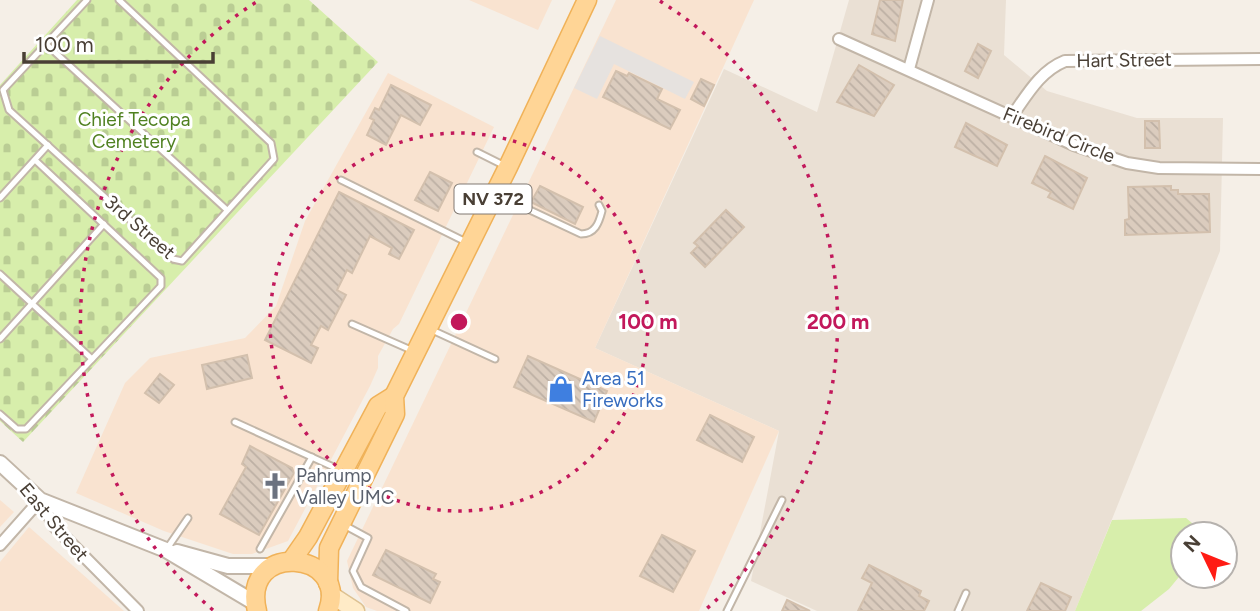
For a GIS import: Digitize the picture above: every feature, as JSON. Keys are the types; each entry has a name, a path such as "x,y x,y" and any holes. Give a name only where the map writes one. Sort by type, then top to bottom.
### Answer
{"main road":[{"name":"NV 372","path":"328,596 329,548 395,414 394,397 471,244 587,0"},
{"name":"NV 372","path":"292,560 378,405 394,397"},
{"path":"256,607 259,582 273,566 292,560 313,566 328,596 356,611"}],"street":[{"path":"909,69 928,0"},
{"name":"Firebird Circle","path":"839,39 1074,145 1127,163 1159,168 1260,169"},
{"name":"Hart Street","path":"1012,116 1038,80 1055,65 1065,61 1260,59"},
{"name":"East Street","path":"0,463 40,500 55,527 138,611"},
{"path":"0,545 40,500 166,550 228,566 273,566"},
{"path":"166,550 256,607"}],"lane":[{"name":"3rd Street","path":"87,0 3,90 9,110 173,259 182,261 274,159 271,143 119,0"},
{"path":"46,44 228,210"},
{"path":"0,198 48,145"},
{"path":"477,152 508,167"},
{"path":"0,414 17,429 26,429 161,286 161,278 35,160"},
{"path":"341,180 471,244"},
{"path":"495,194 581,234 590,232 598,223 602,211 599,205"},
{"path":"0,339 104,224"},
{"path":"0,274 92,359"},
{"path":"352,324 418,353"},
{"path":"429,329 495,359"},
{"path":"235,422 343,472"},
{"path":"260,549 312,457"},
{"path":"727,611 782,500"},
{"path":"166,550 188,518"},
{"path":"342,523 368,538 353,571 361,587 405,611"},
{"path":"958,611 966,593"}],"shaded area":[{"path":"469,0 552,0 538,30"},
{"path":"616,0 754,0 595,348 779,431 699,611 377,611 366,607 353,588 347,561"},
{"path":"849,0 1006,0 1004,55 1047,91 1137,118 1223,118 1220,251 1075,611 817,611 751,581 779,431 595,348 724,69 817,112"},
{"path":"600,36 694,82 685,99 614,64 597,99 574,88"},
{"path":"388,73 494,127 399,324 393,329 378,356 378,368 370,386 288,541 252,554 233,554 164,531 76,493 125,383 150,358 245,338 276,306 305,221"},
{"path":"0,500 14,512 0,527"},
{"path":"29,527 124,611 0,611 0,562"}],"green space":[{"name":"Chief Tecopa Cemetery","path":"77,0 309,0 378,62 23,442 0,421 0,85"},
{"path":"1186,518 1188,520 1169,520 1169,589 1141,611 1075,611 1112,520"}],"building":[{"path":"880,0 903,0 895,41 872,34"},
{"path":"978,44 991,51 978,78 965,71"},
{"path":"859,65 894,85 874,116 837,102"},
{"path":"616,71 627,76 629,73 662,89 657,99 680,110 670,129 603,97"},
{"path":"701,79 714,85 704,106 691,99"},
{"path":"391,85 431,105 420,125 401,115 386,145 367,135 374,120 370,118 375,108 379,110"},
{"path":"1145,121 1159,121 1160,148 1145,148"},
{"path":"966,123 1007,145 997,166 955,147"},
{"path":"1045,156 1087,178 1073,209 1048,197 1051,192 1032,183"},
{"path":"430,172 452,183 438,211 415,200"},
{"path":"540,186 583,207 575,224 531,202"},
{"path":"1171,186 1171,190 1178,190 1178,194 1209,194 1210,232 1125,235 1125,220 1129,219 1128,187"},
{"path":"339,192 414,230 399,259 389,254 392,248 370,236 352,273 347,270 337,290 346,295 328,330 321,326 311,345 318,348 311,363 265,340"},
{"path":"726,210 744,227 705,267 691,253 698,246 694,243"},
{"path":"247,355 252,378 207,389 202,365"},
{"name":"Area 51 Fireworks","path":"528,356 607,391 594,422 514,387"},
{"path":"160,374 174,385 159,403 145,393"},
{"path":"710,415 754,437 742,462 697,440"},
{"name":"Pahrump Valley UMC","path":"250,446 292,468 294,473 259,535 220,514 246,467 242,464"},
{"path":"662,535 695,551 673,592 640,576"},
{"path":"386,550 436,574 433,579 440,582 430,603 373,575"},
{"path":"869,565 921,591 919,596 929,601 924,611 858,611 872,583 862,578"},
{"path":"1041,583 1071,597 1065,611 1027,611"},
{"path":"787,600 810,611 782,611"}],"place":[{"name":"Area 51 Fireworks","path":"561,389"},
{"name":"Pahrump Valley UMC","path":"275,486"}]}
